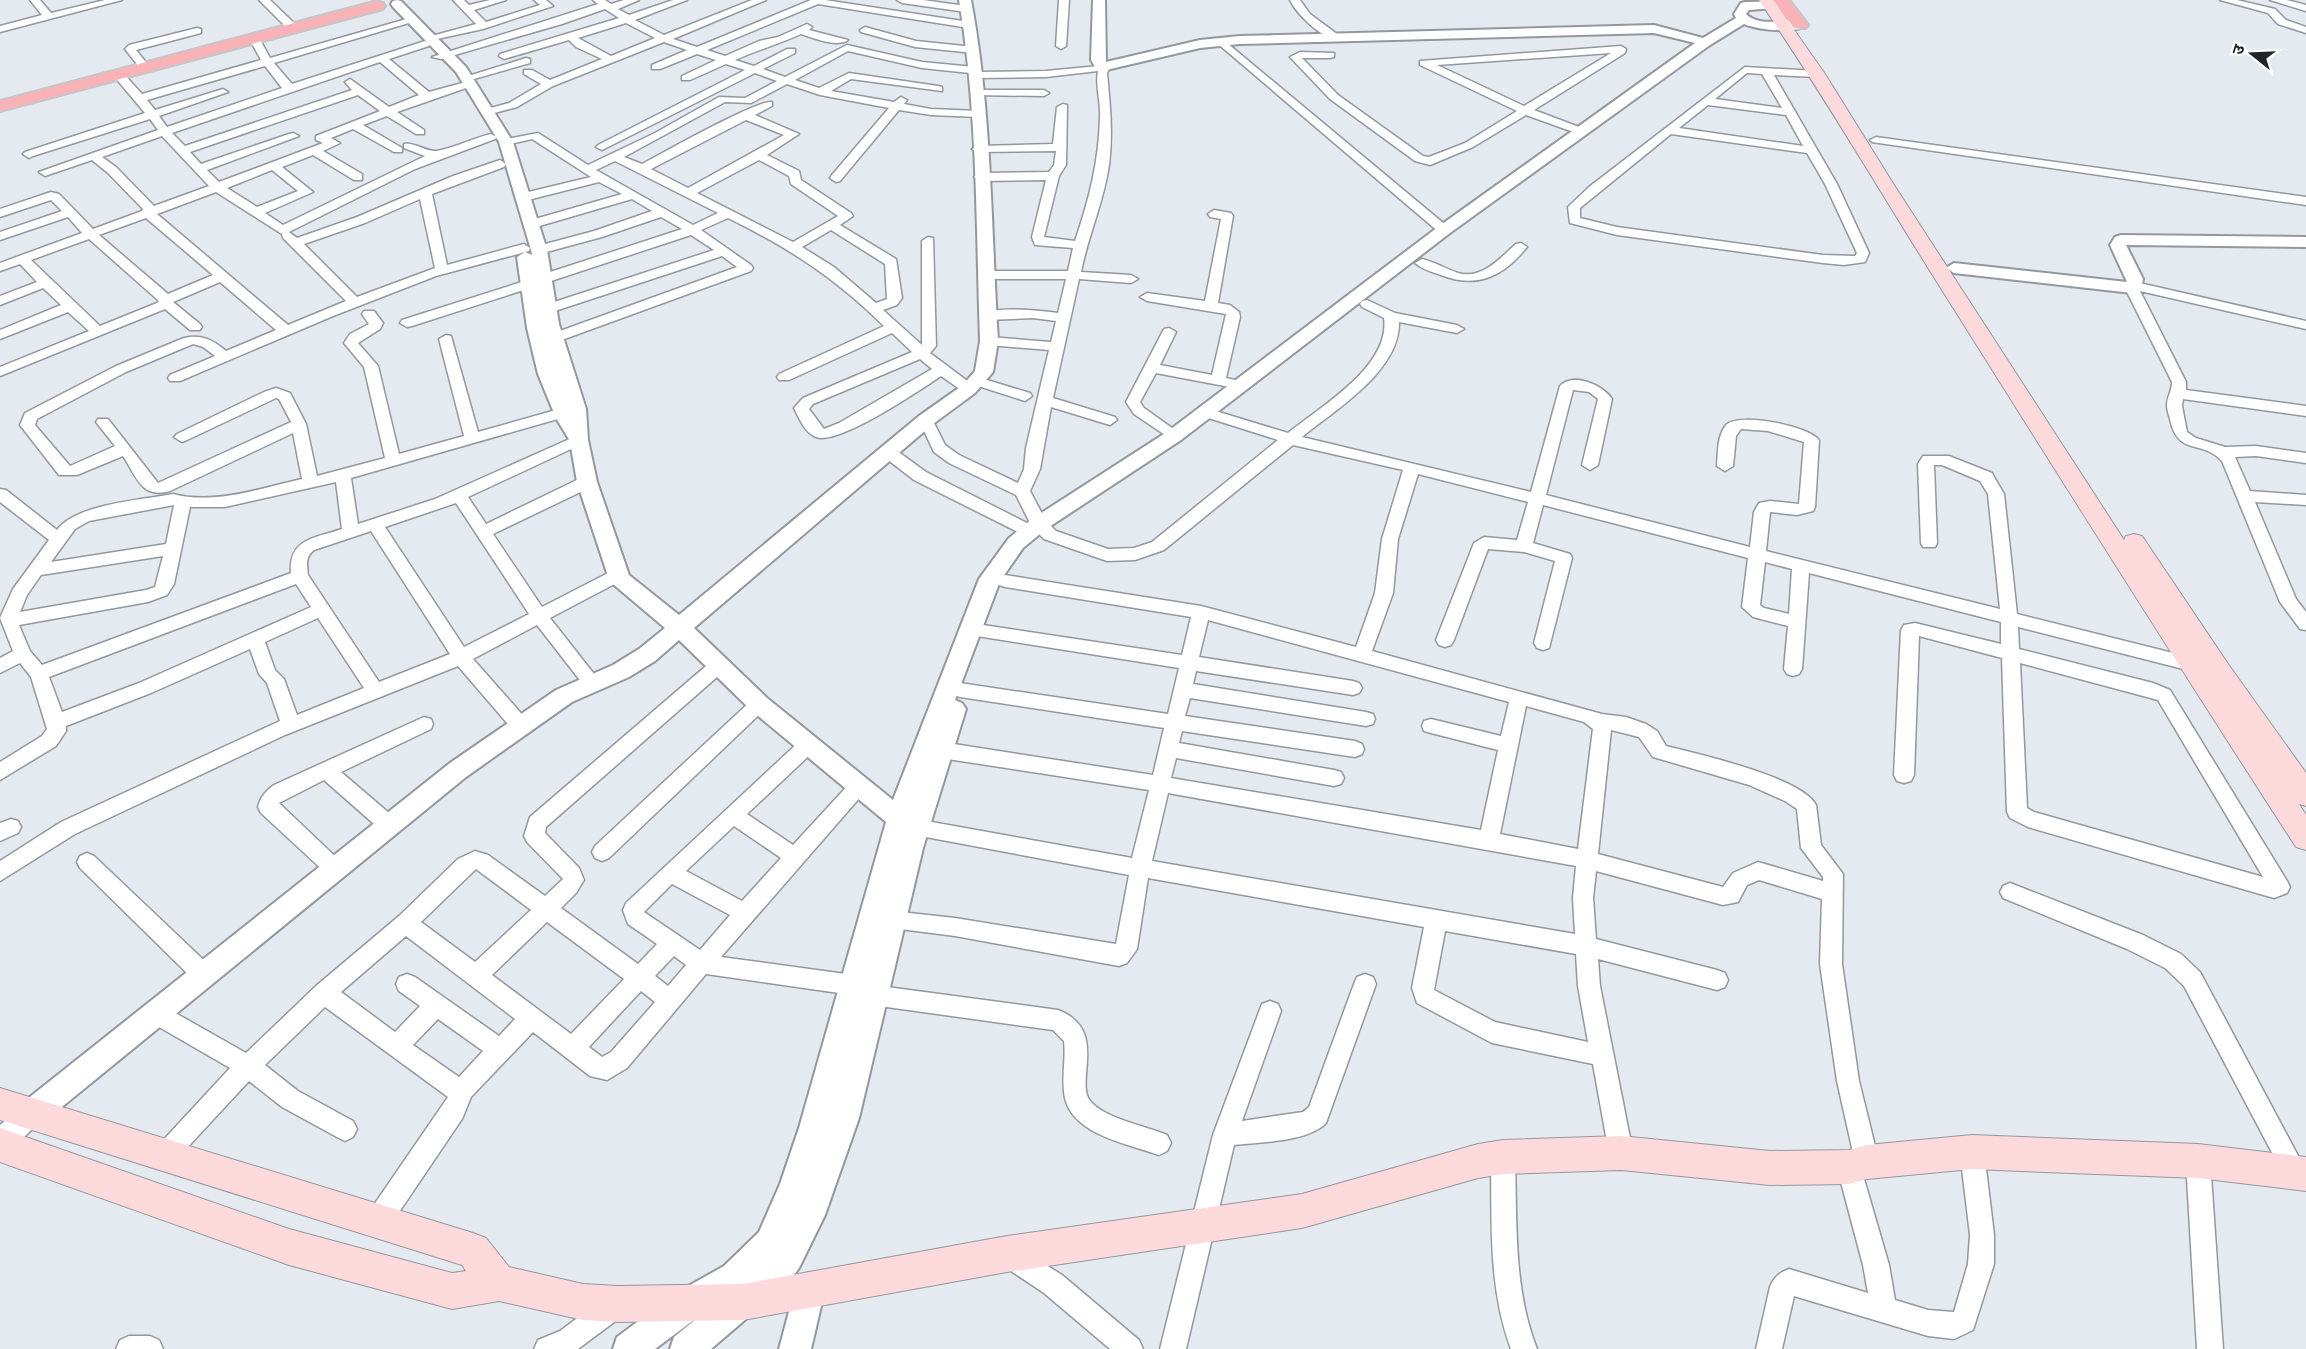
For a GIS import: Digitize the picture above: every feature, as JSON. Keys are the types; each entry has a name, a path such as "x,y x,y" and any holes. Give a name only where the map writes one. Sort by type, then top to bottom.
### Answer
{"main road":[{"path":"254,38 291,26 390,2"},
{"path":"0,106 390,2"},
{"path":"1775,2 1876,140 1954,268 2219,671 2302,783"},
{"path":"1792,25 1817,74 1885,185 2191,664 2306,838"},
{"path":"15,1109 473,1251 499,1283"},
{"path":"0,1145 289,1247 452,1291 499,1283 583,1302 618,1304 743,1302 1007,1254 1302,1211 1478,1161 1503,1157 1621,1153 1770,1168 1858,1165 1972,1152 2198,1161 2300,1173"}],"street":[{"path":"35,0 49,17"},
{"path":"0,29 117,0"},
{"path":"264,0 291,26"},
{"path":"458,0 482,24 479,27"},
{"path":"467,9 501,0"},
{"path":"45,172 292,88 339,65 381,58 548,6 539,0"},
{"path":"442,55 558,22 605,4 634,0"},
{"path":"504,56 682,0"},
{"path":"487,112 513,105 549,84 762,0"},
{"path":"902,0 967,11"},
{"path":"1061,46 1064,0"},
{"path":"1022,491 1032,469 1034,448 1080,246 1096,198 1103,165 1106,115 1103,67 1098,60 1099,0"},
{"path":"1295,0 1298,7 1308,17 1333,36"},
{"path":"2275,0 2302,7"},
{"path":"657,67 819,1 830,6 967,11"},
{"path":"2231,1 2271,11 2282,22 2306,30"},
{"path":"390,2 442,55 487,112 524,197 532,224 531,249 535,282 532,323 579,440 586,482 594,497 620,579 679,627 759,704 859,788 907,823 1140,868 1586,945 1718,980"},
{"path":"1747,21 1740,14 1744,6 1775,2"},
{"path":"605,4 625,18 664,39 820,92 931,112 975,80 1103,67 1221,41 1333,36 1654,29 1706,42"},
{"path":"2277,16 2289,16 2302,7"},
{"path":"0,1140 15,1109 155,1013 334,868 520,725 564,696 621,671 647,655 926,420 973,385 987,364 989,341 975,80 967,11"},
{"path":"686,1349 777,1272 788,1257 810,1215 844,1118 863,990 907,823 965,640 990,579 1016,543 1111,496 1212,415 1422,263 1747,21"},
{"path":"629,1349 687,1304 735,1277 770,1243 794,1186 863,990 891,920 907,823 940,750 960,690 1005,581 1018,558 1031,547 1040,530 1089,493 1174,436 1212,415 1240,385 1444,230 1706,42 1747,21 1792,25"},
{"path":"140,98 409,22"},
{"path":"686,78 763,43 781,39 804,28 823,38 843,40"},
{"path":"865,30 915,44 975,80"},
{"path":"144,66 130,49 197,31"},
{"path":"570,36 580,45 611,60"},
{"path":"254,38 267,62 286,87 292,88"},
{"path":"531,68 595,40"},
{"path":"1221,41 1444,230"},
{"path":"488,42 514,65"},
{"path":"325,46 359,91 420,132"},
{"path":"613,151 723,99 747,101 847,48 922,64 975,80 1044,93"},
{"path":"1330,55 1295,57 1334,97 1424,161 1430,161 1469,145 1524,110 1621,51 1621,49 1424,63 1524,110 1583,132"},
{"path":"587,170 613,151 714,91 791,51"},
{"path":"381,58 427,96"},
{"path":"0,267 315,151 334,143 320,138 514,65 531,68 549,84"},
{"path":"1766,71 1831,184 1863,253 1860,260 1823,259 1617,231 1574,220 1574,207 1745,70 1766,71 1817,74"},
{"path":"117,73 140,98 165,132 216,186 282,230 355,303"},
{"path":"820,92 849,76 938,89"},
{"path":"212,77 237,108"},
{"path":"464,82 499,139 500,164 531,249"},
{"path":"836,178 914,85"},
{"path":"182,151 359,91"},
{"path":"714,91 730,96"},
{"path":"28,154 223,92"},
{"path":"1706,101 1788,112"},
{"path":"642,170 770,102"},
{"path":"1063,107 1059,146 1062,150 1060,165 1053,176 1038,237 1040,242 1047,244 1080,246"},
{"path":"688,193 793,134 745,115"},
{"path":"354,125 403,148 440,155"},
{"path":"1668,130 1810,150"},
{"path":"282,230 468,143 534,135 600,178 692,230 746,268 554,338"},
{"path":"200,168 293,136"},
{"path":"1876,140 2306,201"},
{"path":"978,148 1059,146"},
{"path":"315,151 358,177"},
{"path":"613,151 642,170 728,213 829,271 942,369 973,385 1025,396"},
{"path":"759,155 795,174 795,182 846,214 846,218 792,248"},
{"path":"94,156 112,170 149,208 148,213"},
{"path":"295,243 361,220 500,164"},
{"path":"256,212 307,192 274,166"},
{"path":"980,177 1053,176"},
{"path":"524,197 600,178"},
{"path":"426,192 442,270"},
{"path":"532,224 633,195"},
{"path":"0,213 55,196 90,235 142,278 195,327"},
{"path":"340,202 361,220"},
{"path":"0,236 70,212"},
{"path":"175,378 355,303 442,270 598,234 662,212"},
{"path":"148,213 286,331"},
{"path":"407,322 692,230 728,213"},
{"path":"1211,306 1227,218 1227,216 1214,214"},
{"path":"833,226 891,262 895,298 891,302 872,309"},
{"path":"2306,242 2121,240 2118,245 2135,279 2133,287 2179,382 2179,394 2174,399 2174,405 2181,434 2190,442 2210,445 2223,452 2232,466 2289,602 2306,624"},
{"path":"927,241 930,339 928,346 923,352 808,401 801,408 816,431 821,434 832,433 889,402 942,369"},
{"path":"1422,263 1468,280 1483,276 1497,268 1521,247"},
{"path":"547,309 724,251"},
{"path":"23,259 45,283 98,332"},
{"path":"1954,268 2133,287 2306,325"},
{"path":"985,275 1074,275 1131,279"},
{"path":"0,372 98,332 222,276"},
{"path":"535,282 547,309 569,412"},
{"path":"0,301 45,283"},
{"path":"1147,297 1230,310 1233,315 1218,381"},
{"path":"1366,304 1391,315 1457,329"},
{"path":"0,335 70,306"},
{"path":"447,310 450,338 472,439"},
{"path":"369,314 376,323 375,326 355,337 351,343 371,366 393,461"},
{"path":"988,316 1033,315 1065,318"},
{"path":"888,452 920,476 1040,530 1107,555 1148,551 1158,546 1370,374 1382,360 1393,324 1391,315"},
{"path":"784,377 893,327"},
{"path":"1168,332 1133,402 1134,406 1174,436"},
{"path":"127,451 116,452 68,472 27,425 27,419 121,369 189,340 196,338 201,340 225,357"},
{"path":"989,341 1058,347"},
{"path":"1152,368 1240,385"},
{"path":"1524,546 1567,386 1594,389 1602,393 1605,399 1590,465"},
{"path":"182,437 276,393 285,396 299,424 310,482"},
{"path":"2179,394 2306,411"},
{"path":"1045,401 1110,420"},
{"path":"0,772 54,736 57,731 39,674 23,654 8,621 19,593 69,525 85,516 173,499 183,502 225,502 343,475 569,412"},
{"path":"1212,415 1290,439 1538,498 2219,671"},
{"path":"926,420 939,448 954,459 1022,491 1029,501 1040,530"},
{"path":"103,422 151,486 156,489 299,424"},
{"path":"1725,466 1730,433 1732,427 1737,424 1760,425 1806,437 1810,441 1812,447 1807,507 1800,510 1771,506 1765,507 1762,512 1751,607 1759,613 1797,622"},
{"path":"375,691 300,576 298,557 300,552 308,546 459,495 579,440"},
{"path":"2223,452 2256,451 2306,458"},
{"path":"1904,776 1910,630 1915,629 2011,654 2153,690 2164,695 2280,887 2274,889 2252,883 2028,819 2017,812 2011,654 2009,617 1996,494 1986,477 1944,460 1928,460 1926,464 1929,543"},
{"path":"1362,654 1384,593 1390,539 1412,467"},
{"path":"343,475 351,532"},
{"path":"483,532 586,482"},
{"path":"0,494 58,539"},
{"path":"459,495 539,616 592,683"},
{"path":"2245,496 2306,500"},
{"path":"8,621 148,596 161,591 166,584 183,502"},
{"path":"375,524 461,657 520,725"},
{"path":"1445,640 1480,547 1485,543 1493,543 1524,546 1564,558 1543,643"},
{"path":"36,570 172,549"},
{"path":"1793,669 1802,565"},
{"path":"0,872 68,828 291,725 461,657 618,575"},
{"path":"39,674 300,576"},
{"path":"1005,581 1202,612 1519,697 1599,721 1618,723 1650,736 1655,748 1660,752 1756,781 1806,805 1811,848 1833,874 1831,964 1858,1165 1884,1309"},
{"path":"0,604 19,593"},
{"path":"56,722 145,688 323,609"},
{"path":"891,920 955,927 1119,956 1123,954 1126,949 1140,868 1202,612"},
{"path":"983,631 1190,661 1353,688"},
{"path":"255,639 268,674 275,679 291,725"},
{"path":"0,666 23,654"},
{"path":"476,976 573,880 572,874 534,836 537,823 719,665"},
{"path":"960,690 1356,749"},
{"path":"1183,690 1366,719"},
{"path":"1489,840 1519,697"},
{"path":"602,852 759,704"},
{"path":"1599,721 1602,729 1583,898 1589,986 1621,1153"},
{"path":"334,868 268,807 270,799 281,791 424,724"},
{"path":"1431,726 1508,745"},
{"path":"808,745 640,901 633,910 634,917 701,963 1058,1020 1068,1024 1076,1042 1077,1105 1084,1113 1159,1143"},
{"path":"1170,749 1334,778"},
{"path":"940,750 1161,784 1489,840 1586,859 1723,896 1731,896 1740,879 1758,871 1833,893"},
{"path":"326,770 389,825"},
{"path":"406,923 598,1068 606,1069 619,1060 669,999 859,788"},
{"path":"734,815 795,857"},
{"path":"164,1156 248,1066 324,993 406,923 465,865 475,860 481,861 669,999"},
{"path":"87,862 203,974"},
{"path":"671,873 745,913"},
{"path":"2010,892 2135,942 2173,961 2192,979 2300,1173"},
{"path":"1436,920 1422,987 1425,996 1492,1032 1604,1056"},
{"path":"572,1049 671,944"},
{"path":"407,984 500,1050"},
{"path":"1225,1136 1303,1124 1311,1122 1318,1115 1365,984"},
{"path":"324,993 460,1092"},
{"path":"397,1046 436,1005"},
{"path":"1173,1349 1225,1136 1270,1011"},
{"path":"155,1013 248,1066 290,1099 345,1129"},
{"path":"378,1221 454,1111 460,1092 531,1018"},
{"path":"1769,1349 1784,1287 1789,1282 1945,1325 1954,1326 1964,1321 1981,1264 1982,1235 1972,1152"},
{"path":"1503,1157 1505,1241 1510,1296 1520,1345"},
{"path":"2198,1161 2210,1349"},
{"path":"1007,1254 1053,1284 1130,1349"},
{"path":"795,1349 809,1289"},
{"path":"548,1349 569,1340 618,1304"},
{"path":"129,1349 150,1349"}]}
